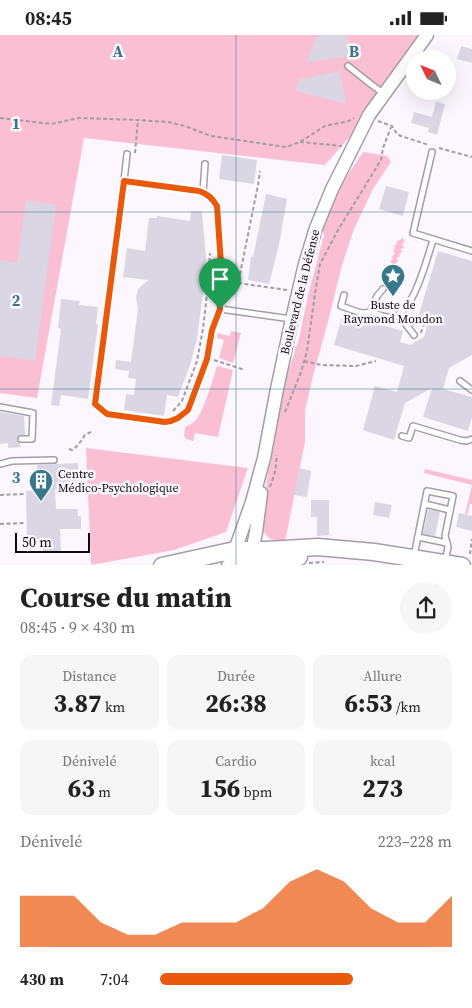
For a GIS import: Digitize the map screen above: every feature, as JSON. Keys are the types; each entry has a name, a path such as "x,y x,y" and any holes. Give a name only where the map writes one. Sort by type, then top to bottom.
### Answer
{"main road":[{"path":"162,565 212,556 232,560 251,557 268,550 318,547 348,549 445,562 466,560"}],"street":[{"name":"Boulevard de la Défense","path":"232,560 252,503 264,458 278,380 304,264 316,228 332,189 368,115 427,35"},
{"name":"Boulevard de la Défense","path":"251,557 260,503 264,458"}],"lane":[{"path":"348,66 384,93"},
{"path":"432,152 413,233 472,251"},
{"path":"124,181 203,192 213,199 217,206 221,264 218,286 220,309 212,330 207,359 188,410 171,421 107,414 95,404 124,181 128,154"},
{"path":"203,192 205,164"},
{"path":"344,295 341,305 364,313 371,312 386,318 399,315 417,289 433,240"},
{"path":"371,312 382,289"},
{"path":"220,309 292,319"},
{"path":"399,315 414,335"},
{"path":"460,381 472,390"},
{"path":"0,407 33,413 32,439 22,439"},
{"path":"402,436 409,438 413,426 460,441 472,439"},
{"path":"0,464 12,461 54,460"},
{"path":"414,558 427,491 453,496 445,536 448,547 445,562"},
{"path":"425,504 450,510"},
{"path":"418,537 447,543"}],"path":[{"path":"0,118 51,125 79,118 168,122 211,136 286,147 300,142 325,126 349,121 358,115"},
{"path":"375,119 392,126 397,134 401,136 472,157"},
{"path":"134,155 138,120"},
{"path":"283,417 304,361 320,265 338,230 381,160 383,148 392,126"},
{"path":"300,142 354,145"},
{"path":"218,286 237,289 260,171"},
{"path":"162,421 182,401 197,361 206,306 210,253"},
{"path":"238,283 287,290"},
{"path":"420,336 423,326"},
{"path":"210,346 213,346 211,358 245,370"},
{"path":"304,361 321,365 356,366 376,361"},
{"path":"69,449 74,449 85,435 91,432"},
{"path":"270,489 275,472 277,453"},
{"path":"0,495 24,494"},
{"path":"0,524 25,523"},
{"path":"466,560 472,539"},
{"path":"306,564 332,561"}],"shaded area":[{"path":"0,35 427,35 416,50 406,50 406,64 369,115 325,165 84,138 37,398 0,393"},
{"path":"363,152 387,156 391,162 373,189 354,229 342,265 305,411 305,442 286,537 285,540 272,540 260,528 275,424 283,387 299,339 308,295 324,235 322,229 337,191"},
{"path":"403,238 405,242 402,244 404,248 401,249 402,252 397,258 398,262 395,263 396,266 391,272 390,278 387,279 389,284 384,285 382,282 385,281 386,275 389,273 387,270 390,268 389,265 392,264 390,261 393,259 392,256 395,254 393,250 395,248 394,245"},
{"path":"231,331 241,333 233,363 219,358 224,340 217,338 217,333 230,336"},
{"path":"217,366 233,370 218,437 195,433 193,441 186,439 184,436 185,427 195,421 199,415"},
{"path":"86,448 248,468 226,532 174,550 91,565"},
{"path":"425,469 472,480 472,485 424,473"},
{"path":"472,485 472,504 470,504 467,515 465,514"}],"building":[{"path":"319,35 346,35 351,54 338,58 307,62 316,37 318,38"},
{"path":"461,46 472,49 472,63 457,59"},
{"path":"340,71 346,104 296,91 300,79"},
{"path":"436,102 445,104 437,135 428,132 429,128 411,123 414,112 432,117"},
{"path":"222,155 257,160 254,184 219,179"},
{"path":"386,186 409,192 403,216 379,209"},
{"path":"266,194 287,199 279,245 269,284 248,280 251,256 253,257"},
{"path":"26,200 56,205 35,361 0,356 0,260 17,263"},
{"path":"191,211 202,212 206,257 197,339 190,365 178,397 167,395 164,416 124,410 126,394 134,395 136,379 128,378 129,371 115,369 116,360 131,362 138,309 136,298 138,289 148,280 123,277 127,248 145,251 149,218 157,218 157,216 190,221"},
{"path":"438,251 472,261 472,355 449,368 443,389 472,397 472,417 468,431 423,417 432,388 405,403 394,440 363,430 375,386 397,392 404,366 334,345 343,314 403,331 400,342 410,345 424,337 427,327 416,324"},
{"path":"61,299 80,301 79,305 98,307 96,324 98,324 88,399 61,395 59,406 51,405 61,329 58,328"},
{"path":"0,412 24,416 25,435 19,435 17,439 21,447 8,448 8,443 0,444"},
{"name":"Centre Médico-Psychologique","path":"78,463 79,478 77,478 77,488 55,489 56,509 78,509 78,516 81,516 81,529 60,529 61,552 43,552 42,539 27,539 26,491 38,490 37,465"},
{"path":"299,468 311,471 307,497 294,495"},
{"path":"311,500 329,500 329,535 317,536 317,517 311,517"},
{"path":"375,502 392,505 389,518 373,515"},
{"path":"428,509 440,512 435,536 423,534"},
{"path":"459,513 472,516 472,531 456,527"}],"place":[{"name":"Buste de Raymond Mondon","path":"393,297"},
{"name":"Centre Médico-Psychologique","path":"41,502"}],"route":[{"path":"124,181 199,191 213,199 217,206 221,264 218,286 220,309 212,330 207,359 188,410 183,415 165,422 107,414 95,404 124,181"}]}
